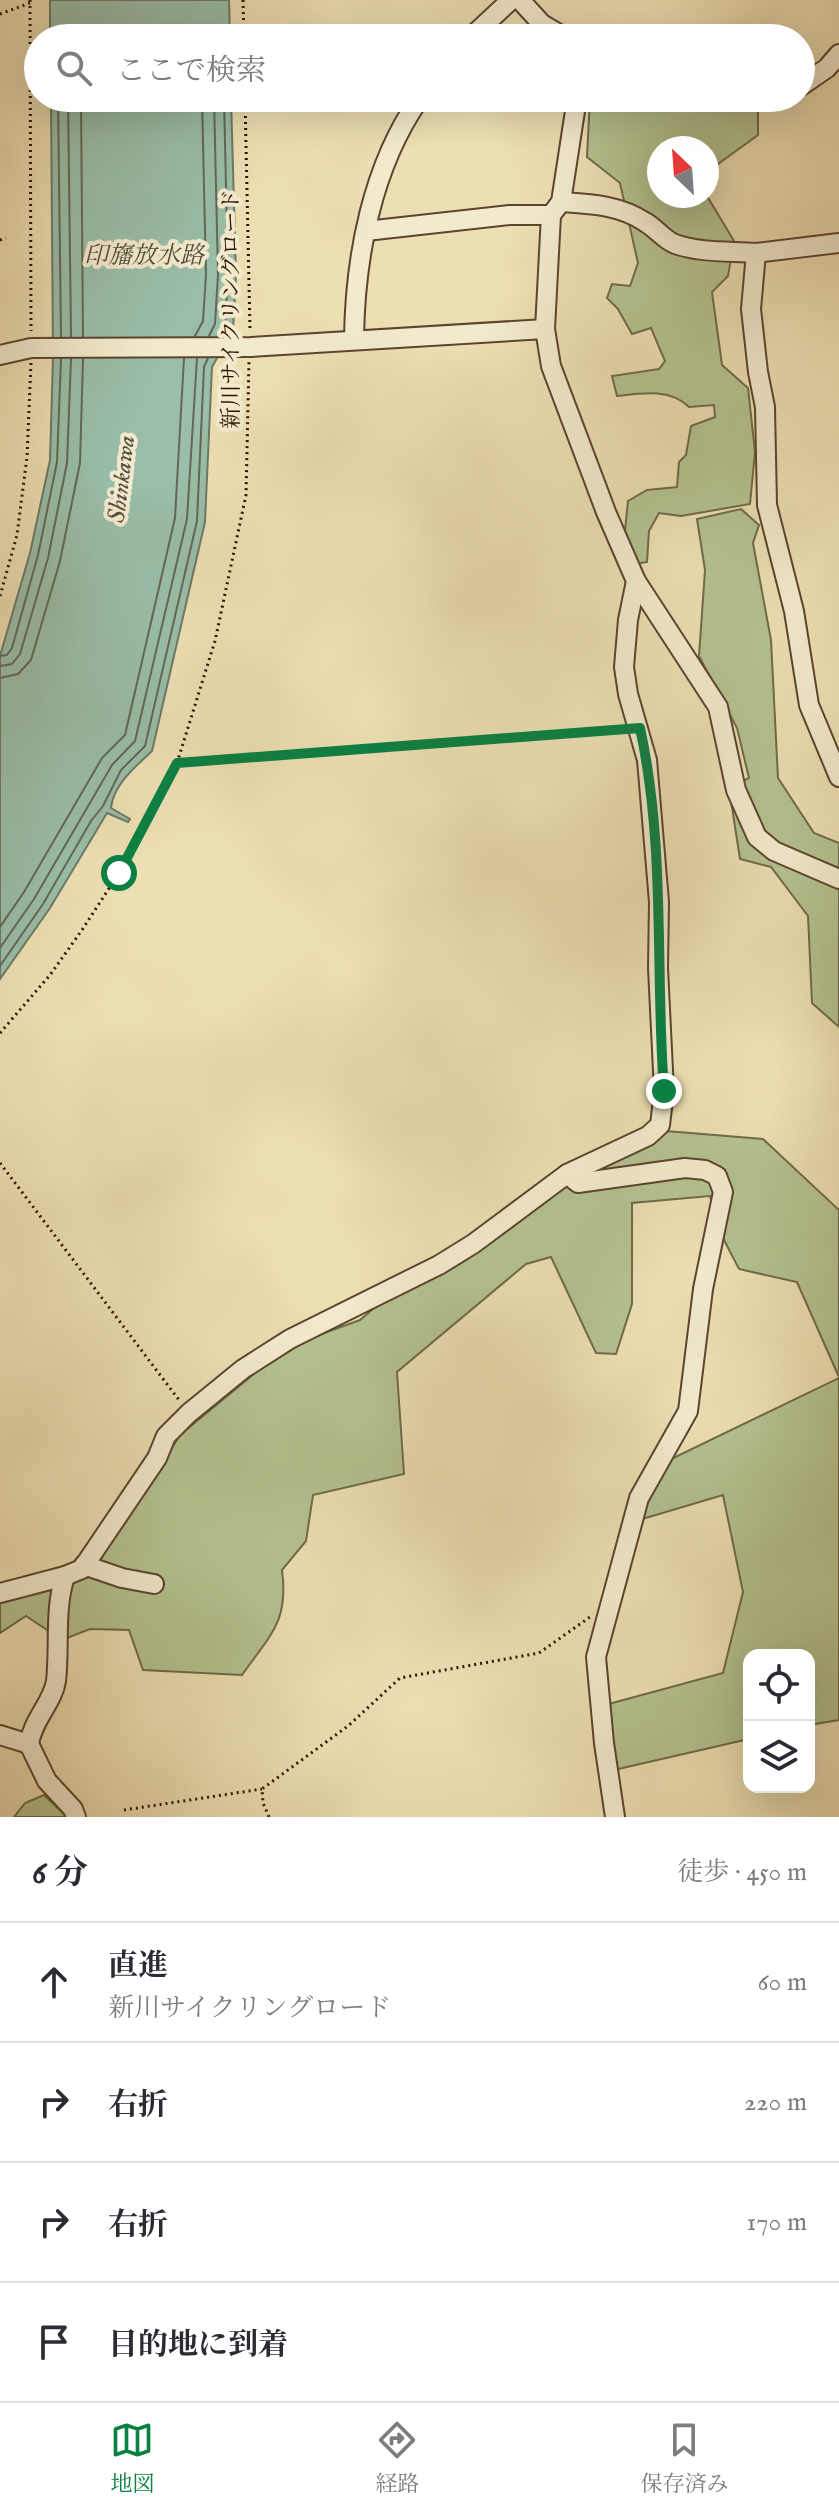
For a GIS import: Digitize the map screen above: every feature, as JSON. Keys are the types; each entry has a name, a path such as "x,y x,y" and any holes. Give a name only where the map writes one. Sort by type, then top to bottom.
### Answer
{"street":[{"path":"485,24 511,0"},
{"path":"520,0 542,24"},
{"path":"815,76 839,54"},
{"path":"354,339 366,231 381,172 413,112"},
{"path":"574,112 556,209 545,329 548,354 574,431 636,581 718,707 736,790 757,837 774,851 839,879"},
{"path":"366,231 601,204 647,222 672,243 694,249 756,253 839,243"},
{"path":"756,253 751,309 765,407 767,505 794,611 809,705 839,777"},
{"path":"0,355 31,348 251,347 545,329"},
{"path":"0,1593 82,1569 157,1458 166,1436 243,1369 290,1339 439,1265 473,1244 567,1174 648,1136 660,1125 663,1112 659,902 647,760 628,694 624,667 628,620 636,581"},
{"path":"567,1174 578,1183 685,1168 705,1170 717,1176 723,1192 703,1289 688,1411 639,1498 596,1666 615,1817"},
{"path":"84,1565 122,1578 154,1584"},
{"path":"65,1576 59,1597 56,1684 35,1722 29,1744 47,1781 73,1809 76,1817"},
{"path":"0,1735 29,1744"}],"path":[{"path":"243,0 244,24"},
{"path":"0,14 30,1 30,24"},
{"path":"0,596 17,535 27,457 31,348 30,112"},
{"name":"新川サイクリングロード","path":"0,1033 50,975 104,896 132,848 177,763 215,641 246,495 251,347 245,112"},
{"path":"0,240 6,238"},
{"path":"177,763 640,728"},
{"path":"0,1163 189,1413"},
{"path":"124,1810 262,1789 348,1726 400,1678 539,1653 598,1611 608,1610"},
{"path":"262,1789 263,1803 269,1817"}],"shaded area":[{"path":"589,112 758,112 758,135 719,163 719,136 647,136 647,208 714,208 734,241 728,276 712,292 722,365 748,388 755,452 750,504 681,516 659,513 649,531 647,562 636,564 624,540 628,501 647,490 677,487 679,462 686,455 691,426 715,417 714,405 689,407 664,394 617,396 612,376 659,369 665,361 651,328 632,334 618,309 607,298 612,284 630,286 638,263 620,183 587,157"},
{"path":"741,509 759,525 753,543 771,640 778,778 814,833 839,843 839,1027 812,1003 808,916 771,867 740,859 729,788 749,778 737,728 699,656 705,570 697,519"},
{"path":"666,1131 763,1139 839,1210 839,1377 797,1282 739,1269 724,1240 710,1196 632,1203 632,1304 616,1354 596,1353 551,1257 526,1264 397,1372 404,1474 313,1495 306,1541 282,1570 283,1603 280,1616 269,1638 242,1675 143,1670 129,1630 90,1629 62,1640 26,1616 0,1633 0,1601 52,1587 136,1505 180,1435 266,1364 302,1341 360,1320 380,1303 520,1212 568,1183 643,1147"},
{"path":"839,1378 839,1720 815,1724 815,1649 743,1649 743,1740 614,1770 605,1705 723,1673 743,1592 723,1495 639,1520 645,1501 669,1460"},
{"path":"44,1795 67,1817 14,1817 25,1803"}],"water":[{"path":"50,0 229,0 230,24 50,24"},
{"name":"印旛放水路","path":"51,112 231,112 236,275 233,330 212,367 205,522 152,751 126,776 113,800 111,808 130,819 128,822 107,813 50,908 0,979 0,656 30,553 50,460 53,358"}],"route":[{"path":"119,873 177,763 640,728 647,760 659,902 658,968 664,1091"}],"water label":[{"name":"Shinkawa","path":"121,479"}]}
